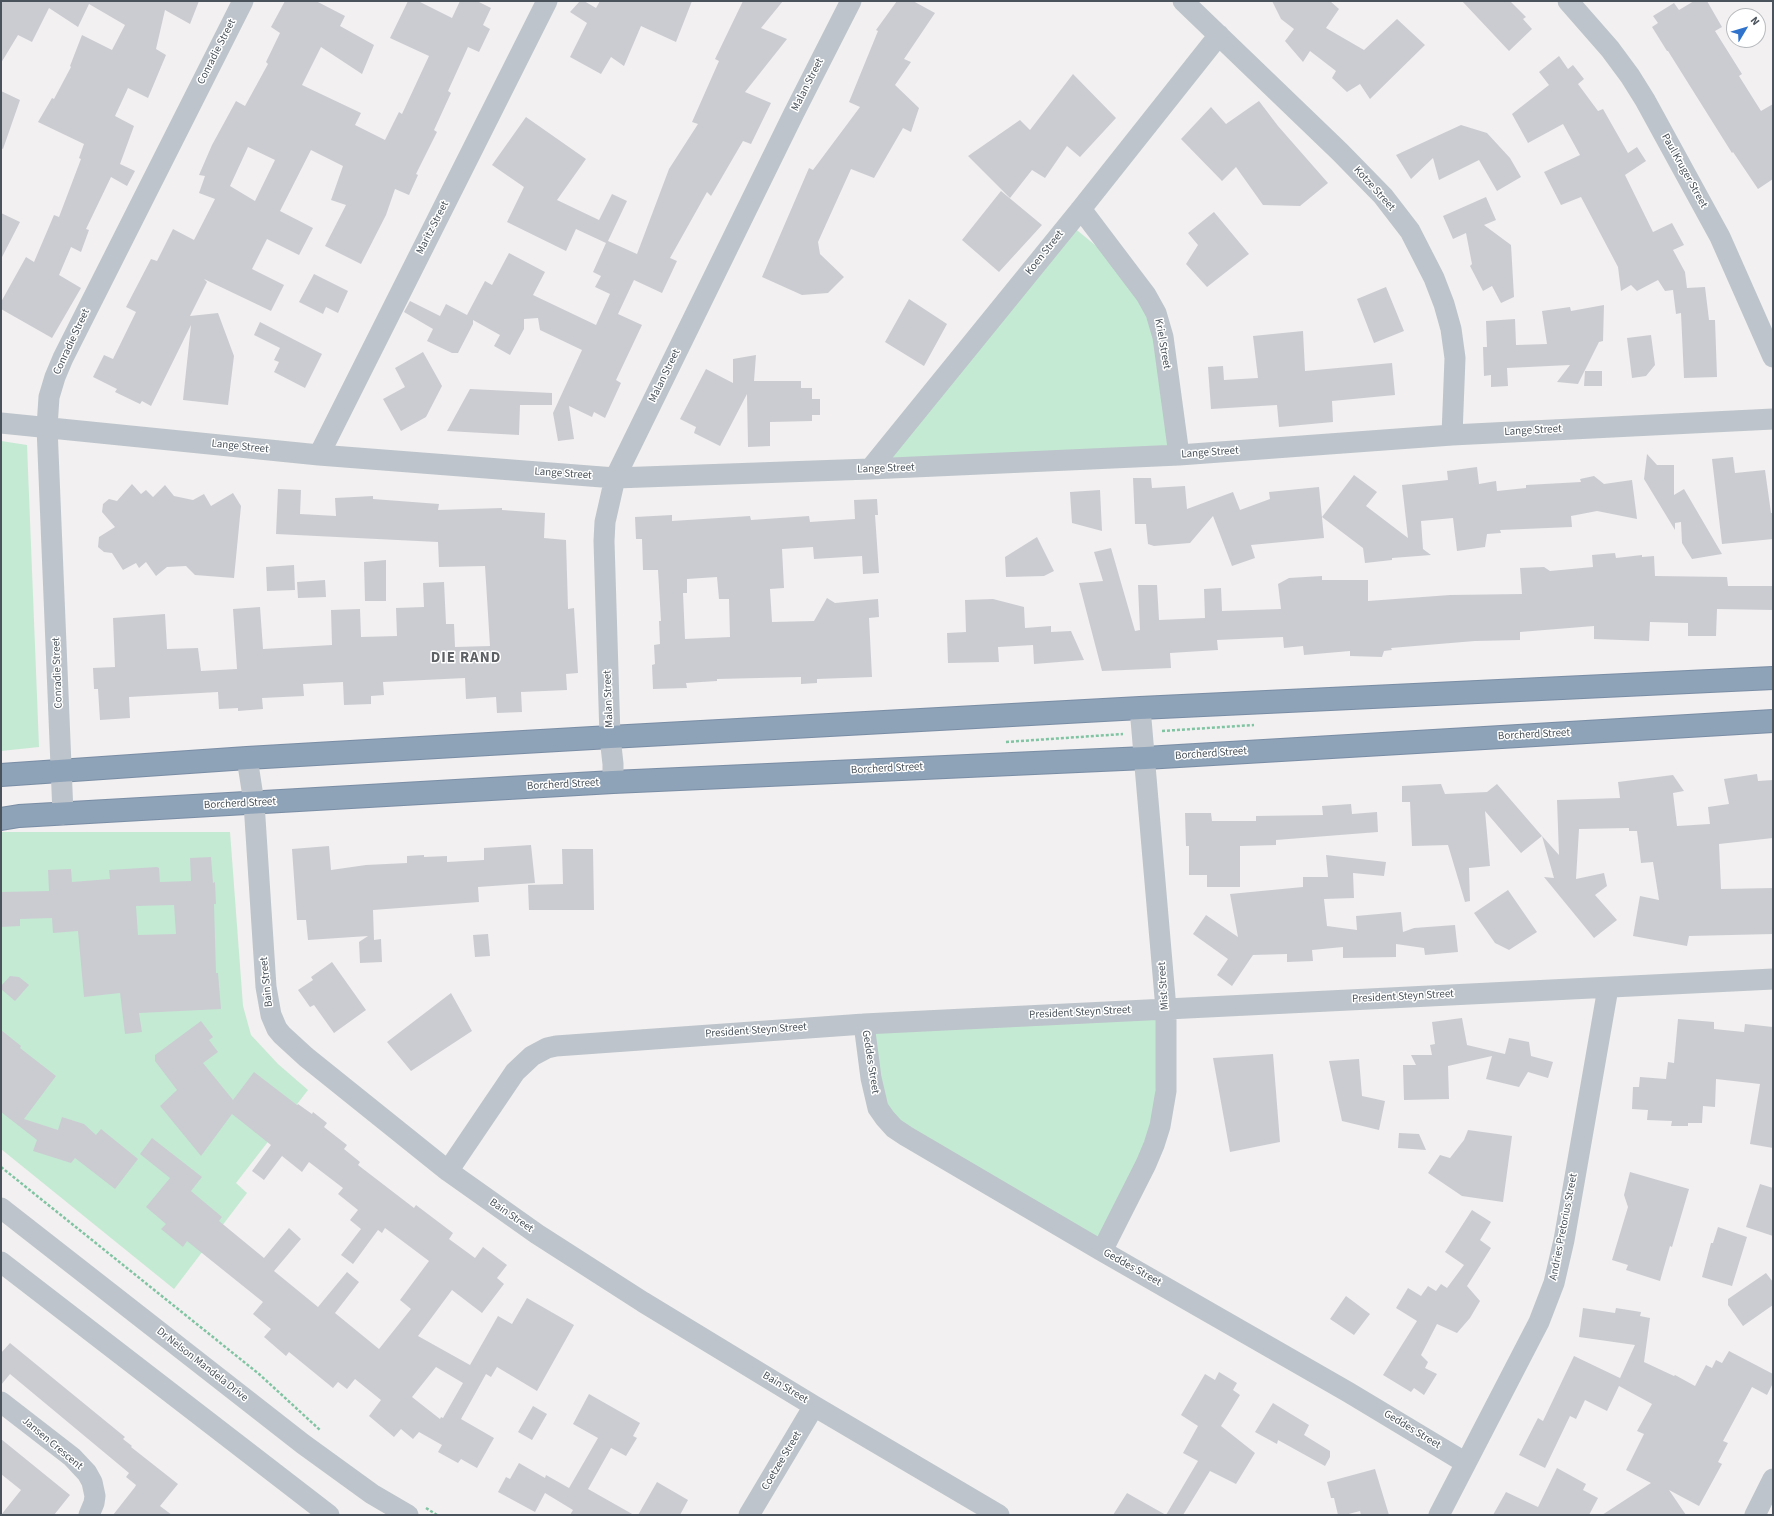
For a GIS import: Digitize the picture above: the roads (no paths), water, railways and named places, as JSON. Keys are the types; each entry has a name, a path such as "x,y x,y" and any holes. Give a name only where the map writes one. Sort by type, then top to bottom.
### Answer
{"highway":[{"path":"1,775 247,758 610,737 1140,708 1773,678"},
{"name":"Borcherd Street","path":"1,819 19,816 613,782 1145,758 1773,721"}],"street":[{"name":"Conradie Street","path":"63,814 47,427 49,397 62,358 243,1"},
{"name":"Maritz Street","path":"319,455 548,1"},
{"name":"Malan Street","path":"613,782 610,737 605,535 608,504 615,478 794,113 851,1"},
{"name":"Kotze Street","path":"1183,1 1340,152 1383,196 1410,231 1434,278 1444,304 1451,329 1455,358 1452,435"},
{"name":"Paul Kruger Street","path":"1568,1 1610,48 1645,100 1720,237 1773,357"},
{"name":"Koen Street","path":"870,469 1081,209 1219,35"},
{"name":"Kriel Street","path":"1081,209 1146,295 1156,313 1163,337 1179,455"},
{"name":"Lange Street","path":"1,423 319,455 615,478 870,469 1179,455 1452,435 1773,419"},
{"name":"Mist Street","path":"1102,1251 1146,1164 1160,1126 1166,1091 1166,1009 1140,708"},
{"name":"Bain Street","path":"247,758 254,803 266,987 270,1009 277,1029 306,1057 448,1171 537,1234 643,1302 814,1406 999,1515"},
{"name":"President Steyn Street","path":"448,1171 515,1072 532,1056 547,1048 864,1024 1773,979"},
{"name":"Andries Pretorius Street","path":"1439,1515 1539,1322 1554,1283 1564,1240 1608,988"},
{"name":"Geddes Street","path":"864,1024 871,1078 878,1108 894,1128 1102,1251 1243,1330 1466,1463"},
{"name":"Dr Nelson Mandela Drive","path":"1,1208 303,1444 372,1494 416,1511"},
{"path":"1,1262 329,1515"},
{"name":"Jansen Crescent","path":"1,1402 72,1457 87,1473 92,1482 95,1496 90,1515"},
{"name":"Coetzee Street","path":"749,1515 814,1406"},
{"path":"1755,1515 1773,1479"}],"district":[{"name":"DIE RAND","path":"466,659"}]}
